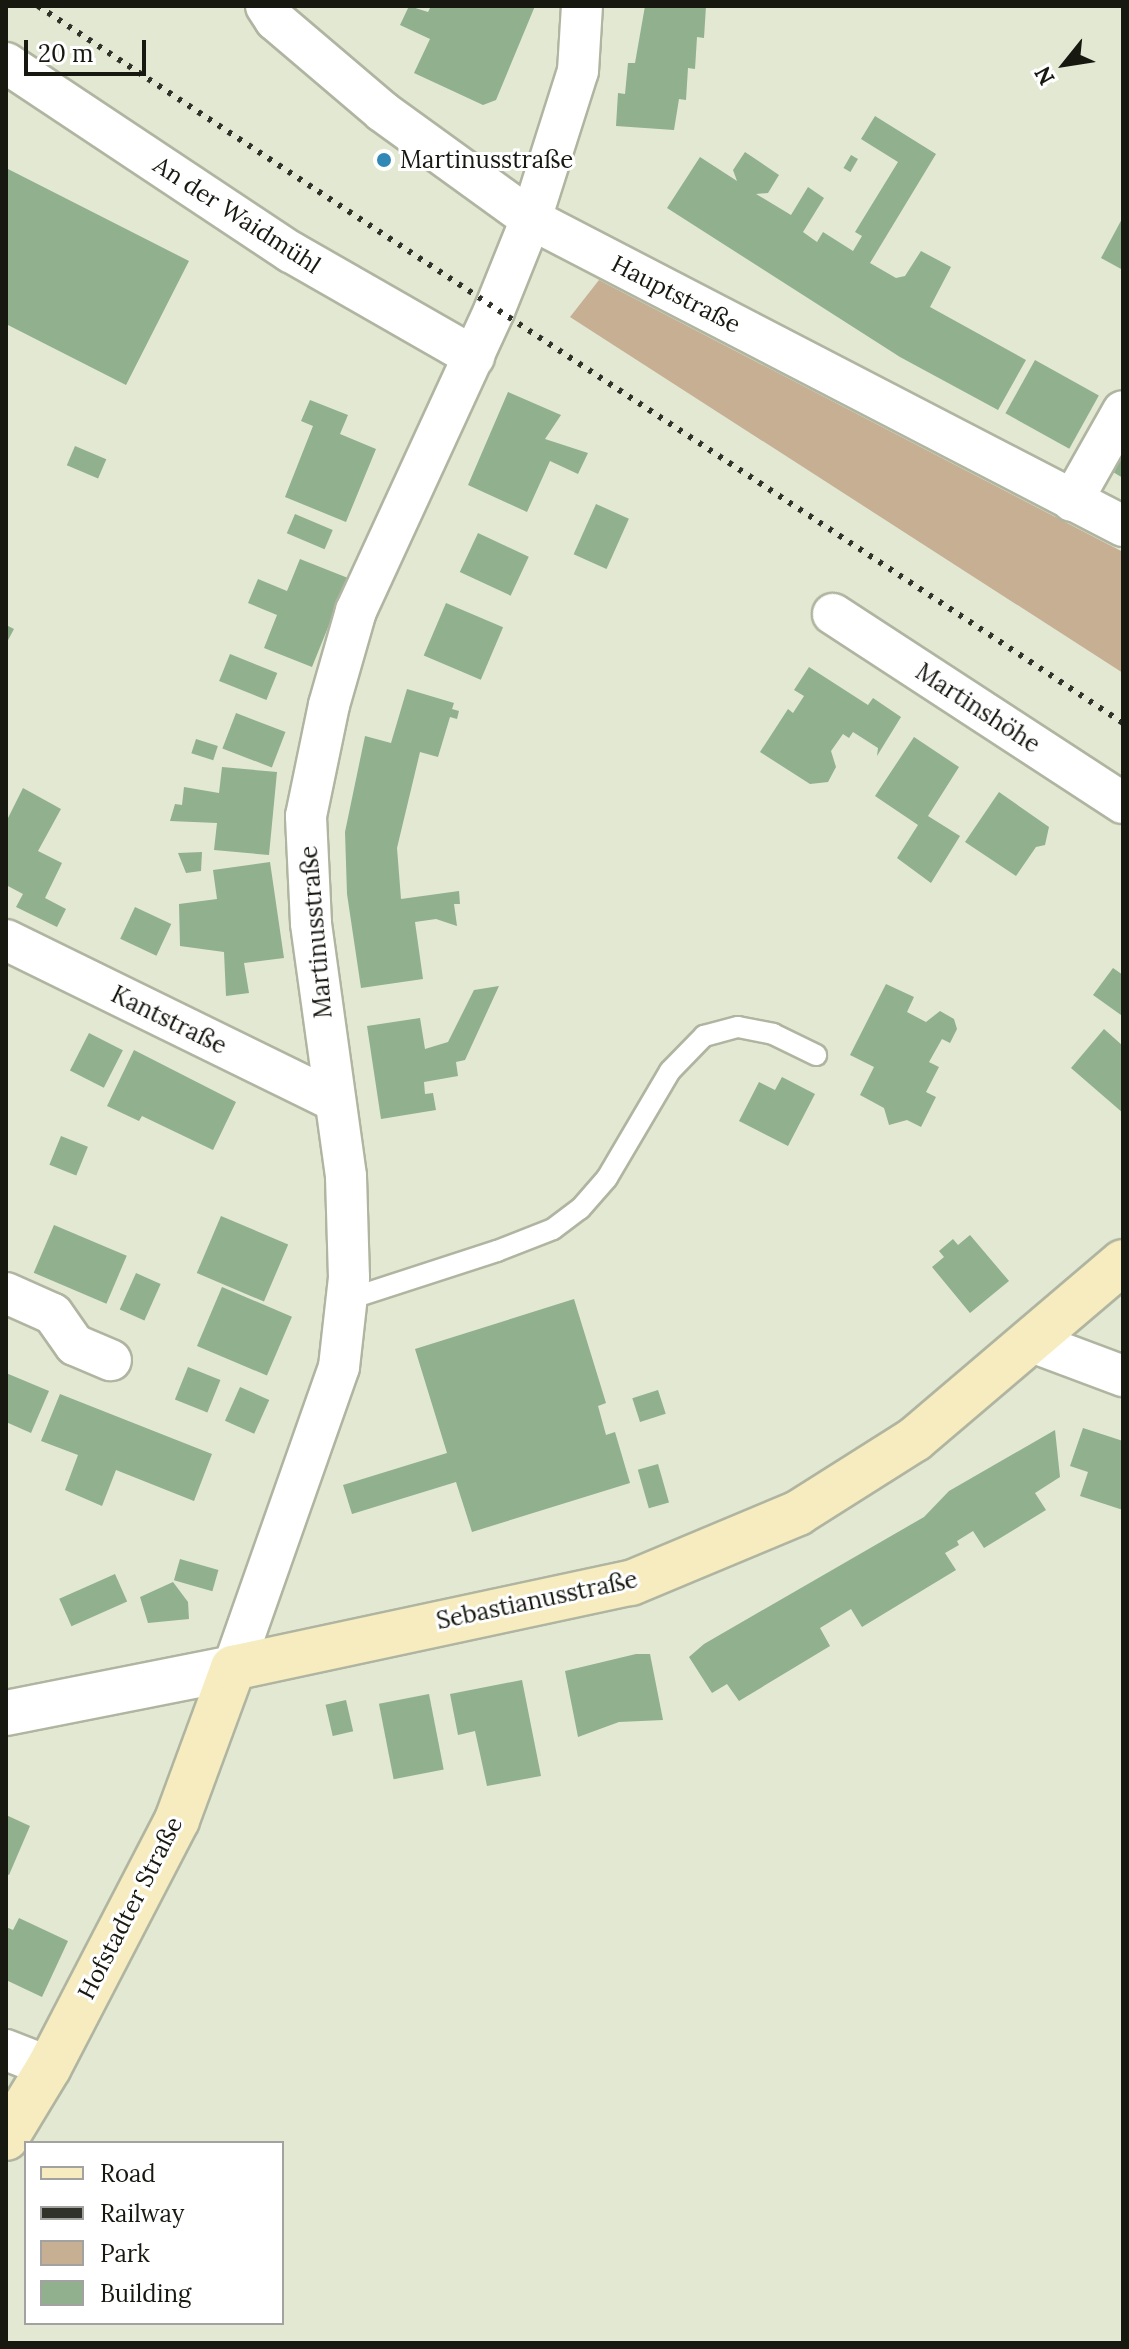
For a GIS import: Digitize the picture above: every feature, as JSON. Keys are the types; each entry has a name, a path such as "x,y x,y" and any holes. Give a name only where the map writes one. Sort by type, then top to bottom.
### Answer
{"main road":[{"name":"Sebastianusstraße","path":"233,1668 631,1583 798,1513 915,1439 1123,1262"},
{"name":"Hofstadter Straße","path":"6,2138 49,2067 177,1820 233,1668"}],"street":[{"name":"Hauptstraße","path":"266,6 275,20 383,112 531,219 1123,526"},
{"name":"Martinusstraße","path":"233,1668 339,1367 346,1300 346,1176 332,1100 311,923 306,816 356,611 474,357 531,219 578,71 582,6"},
{"name":"An der Waidmühl","path":"6,63 291,252 474,357"},
{"path":"1072,501 1123,411"},
{"name":"Martinshöhe","path":"833,614 1123,803"},
{"name":"Kantstraße","path":"6,940 332,1100"},
{"path":"6,1293 53,1314 75,1345 111,1360"},
{"path":"1032,1342 1123,1376"},
{"name":"Sebastianusstraße","path":"6,1713 233,1668"},
{"path":"6,2050 49,2067"}],"lane":[{"path":"346,1300 497,1251 553,1229 580,1209 607,1178 685,1050 704,1036 738,1027 773,1034 816,1055"}],"green space":[{"path":"599,280 1123,552 1123,673 570,317"}],"building":[{"path":"409,6 428,12 431,6 535,6 496,100 483,105 414,73 430,39 400,25"},
{"path":"645,6 706,6 704,38 697,37 695,69 688,68 686,100 679,99 674,130 616,126 618,93 625,94 628,63 635,63"},
{"path":"875,116 936,154 870,263 896,278 905,276 921,251 951,267 930,307 1026,360 998,410 900,357 667,208 700,157 737,181 733,170 745,152 779,175 768,193 756,194 791,215 808,187 824,198 803,232 817,242 823,232 853,251 862,236 855,232 898,162 861,139"},
{"path":"851,155 858,159 850,172 844,168"},
{"path":"6,161 8,169 189,261 126,385 6,324"},
{"path":"1123,217 1123,270 1101,258"},
{"path":"1035,360 1099,395 1069,449 1005,413"},
{"path":"508,392 561,415 545,439 588,453 578,474 550,461 527,512 468,485"},
{"path":"310,400 348,415 340,434 376,449 346,522 285,497 313,426 301,421"},
{"path":"75,446 106,459 98,479 67,465"},
{"path":"1123,452 1123,478 1113,472"},
{"path":"596,504 629,519 607,569 574,554"},
{"path":"295,514 333,530 325,549 287,533"},
{"path":"478,533 529,557 511,596 460,572"},
{"path":"300,559 348,578 312,667 264,648 277,615 248,603 258,579 287,591"},
{"path":"446,603 503,627 481,680 424,655"},
{"path":"6,625 14,629 6,644"},
{"path":"230,654 277,673 266,700 219,681"},
{"path":"809,667 868,705 873,698 901,717 877,756 878,748 853,732 849,738 843,734 831,751 836,767 828,782 810,784 760,752 788,709 793,713 804,696 794,690"},
{"path":"407,689 454,703 452,709 459,711 457,719 450,717 438,757 420,752 397,848 401,899 459,891 460,904 454,904 457,926 436,919 415,922 423,979 361,988 347,894 345,832 365,736 391,743"},
{"path":"236,713 285,732 272,767 222,748"},
{"path":"914,737 959,767 928,816 960,836 931,883 897,858 918,825 875,796"},
{"path":"196,739 218,746 213,760 191,753"},
{"path":"222,767 277,772 269,855 214,850 217,823 170,821 175,804 182,805 184,787 219,793"},
{"path":"23,788 61,809 38,851 62,863 45,898 66,909 57,927 16,907 23,894 6,885 6,822"},
{"path":"999,792 1049,827 1045,845 1036,847 1016,876 965,842"},
{"path":"202,852 201,871 186,873 178,853"},
{"path":"270,862 284,958 244,963 249,993 226,996 224,952 180,946 179,904 217,899 213,870"},
{"path":"135,907 171,924 156,956 120,939"},
{"path":"1113,968 1123,975 1121,1015 1093,995"},
{"path":"886,984 914,997 907,1012 926,1022 940,1011 954,1019 957,1029 950,1043 942,1039 929,1062 939,1067 926,1092 936,1097 921,1127 907,1120 889,1125 884,1108 860,1095 874,1067 850,1055"},
{"path":"499,986 465,1060 456,1062 458,1076 424,1082 425,1094 433,1093 436,1110 381,1119 367,1026 420,1018 425,1049 448,1042 474,990"},
{"path":"1104,1029 1123,1046 1123,1113 1071,1068"},
{"path":"89,1033 123,1050 104,1088 70,1070"},
{"path":"134,1050 236,1102 213,1150 142,1116 139,1121 107,1106"},
{"path":"782,1077 815,1094 788,1146 739,1121 759,1082 775,1090"},
{"path":"61,1136 88,1147 76,1176 49,1165"},
{"path":"221,1216 288,1245 264,1302 197,1273"},
{"path":"54,1225 127,1256 106,1304 34,1273"},
{"path":"970,1235 1009,1281 970,1313 932,1267 944,1257 939,1251 953,1239 958,1245"},
{"path":"136,1273 161,1284 144,1321 120,1310"},
{"path":"222,1287 292,1317 267,1376 197,1346"},
{"path":"574,1299 606,1403 598,1406 606,1435 615,1432 630,1483 472,1532 456,1482 352,1514 343,1485 447,1453 415,1349"},
{"path":"188,1367 220,1380 207,1413 175,1399"},
{"path":"6,1373 49,1391 31,1433 6,1422"},
{"path":"240,1387 269,1400 254,1434 225,1421"},
{"path":"658,1390 666,1414 640,1422 632,1398"},
{"path":"60,1394 212,1454 194,1501 116,1470 102,1506 65,1490 78,1455 41,1441"},
{"path":"1083,1428 1123,1441 1123,1510 1080,1496 1088,1472 1070,1466"},
{"path":"1055,1430 1060,1477 1035,1493 1046,1510 984,1548 973,1531 945,1553 956,1570 862,1627 851,1609 820,1628 830,1646 739,1701 727,1684 712,1693 689,1657 704,1644 924,1517 949,1491"},
{"path":"658,1464 669,1502 649,1508 638,1470"},
{"path":"180,1559 218,1570 212,1591 174,1580"},
{"path":"115,1574 127,1601 71,1626 59,1599"},
{"path":"173,1582 188,1602 189,1619 148,1623 140,1597"},
{"path":"636,1654 650,1654 663,1720 619,1722 578,1737 565,1671"},
{"path":"522,1680 541,1776 487,1786 475,1731 458,1735 450,1694"},
{"path":"429,1694 444,1770 394,1779 379,1704"},
{"path":"346,1700 353,1731 333,1736 326,1705"},
{"path":"6,1815 30,1826 9,1875 6,1874"},
{"path":"19,1918 68,1941 42,1997 6,1980 6,1927 13,1930"}],"railway":[{"path":"38,6 1123,723"}],"place":[{"name":"Martinusstraße","path":"384,160"}]}
